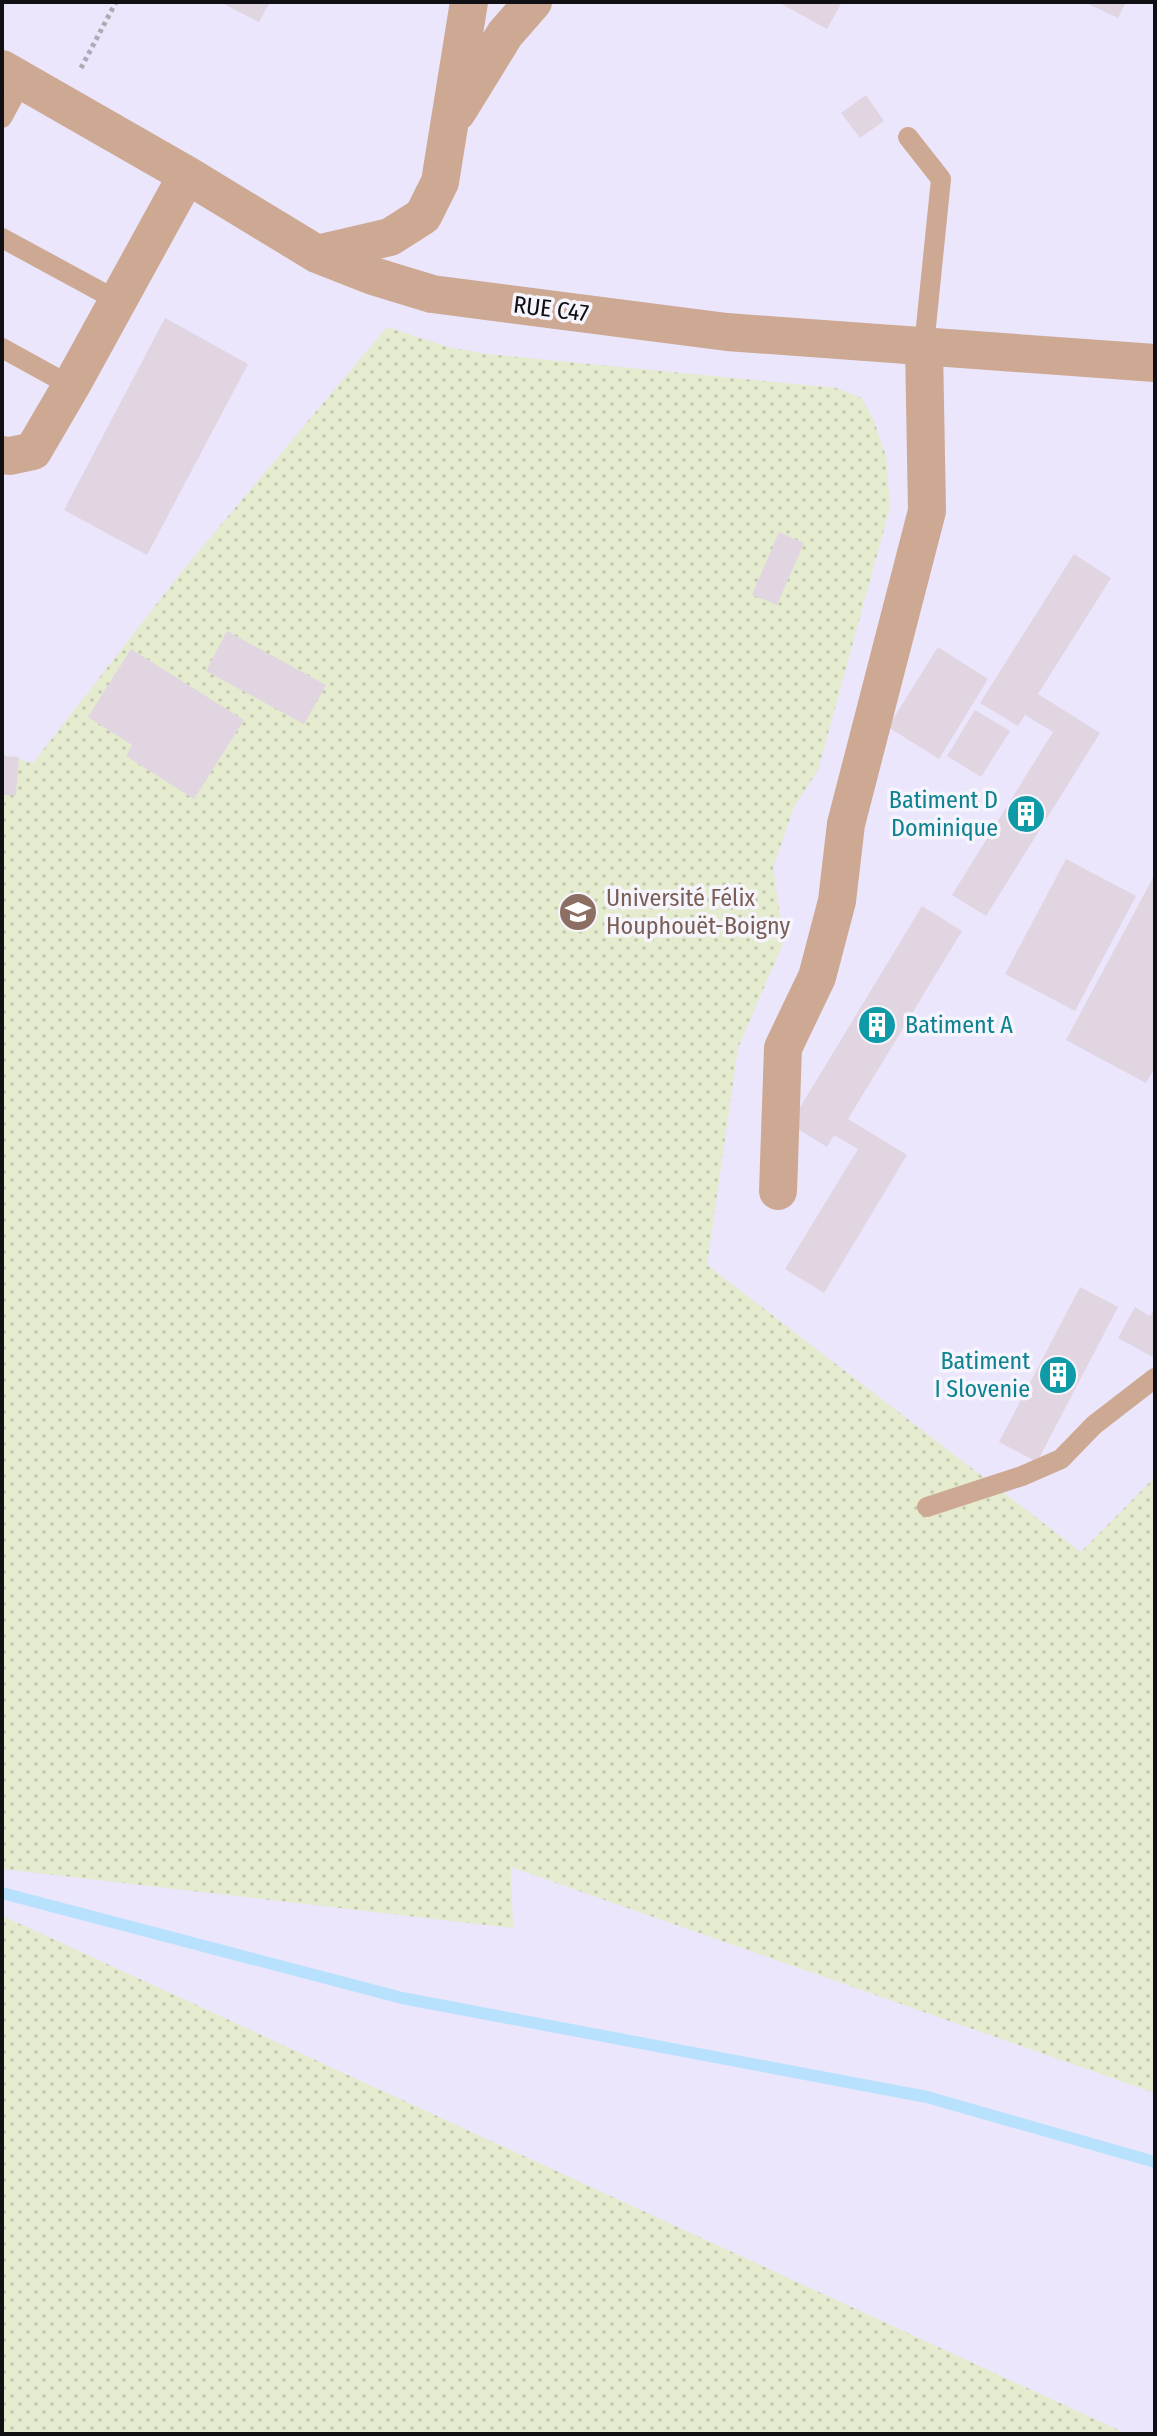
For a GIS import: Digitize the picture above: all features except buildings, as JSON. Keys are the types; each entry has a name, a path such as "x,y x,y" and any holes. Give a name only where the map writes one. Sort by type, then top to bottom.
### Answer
{"street":[{"path":"317,254 390,237 423,216 440,182 469,2"},
{"path":"448,128 505,34 533,2"},
{"name":"RUE C47","path":"12,75 317,254 432,294 727,332 1155,363"},
{"path":"2,455 33,451 187,175"},
{"path":"778,1191 783,1048 817,977 837,901 846,824 927,511 924,346"}],"lane":[{"path":"2,118 12,75"},
{"path":"908,137 941,179 924,346"},
{"path":"2,238 118,301"},
{"path":"2,348 71,386"},
{"path":"927,1507 1022,1476 1061,1459 1094,1425 1155,1378"}],"path":[{"path":"62,104 116,2"}],"shaded area":[{"name":"Université Félix Houphouët-Boigny","path":"2,2 1155,2 1155,2434 2,2434"}],"green space":[{"path":"387,327 448,347 487,354 836,388 862,398 874,421 886,456 890,508 818,770 794,807 773,868 784,941 738,1048 707,1265 1081,1552 1155,1477 1155,2093 511,1867 513,1928 2,1869 2,755 33,763 183,570"},
{"path":"2,1916 29,1928 1127,2434 2,2434"}],"waterway":[{"path":"2,1893 402,1998 927,2097 1155,2162"}],"place":[{"name":"Batiment D Dominique","path":"1026,814"},
{"name":"Université Félix Houphouët-Boigny","path":"578,912"},
{"name":"Batiment A","path":"877,1025"},
{"name":"Batiment I Slovenie","path":"1058,1375"}]}
